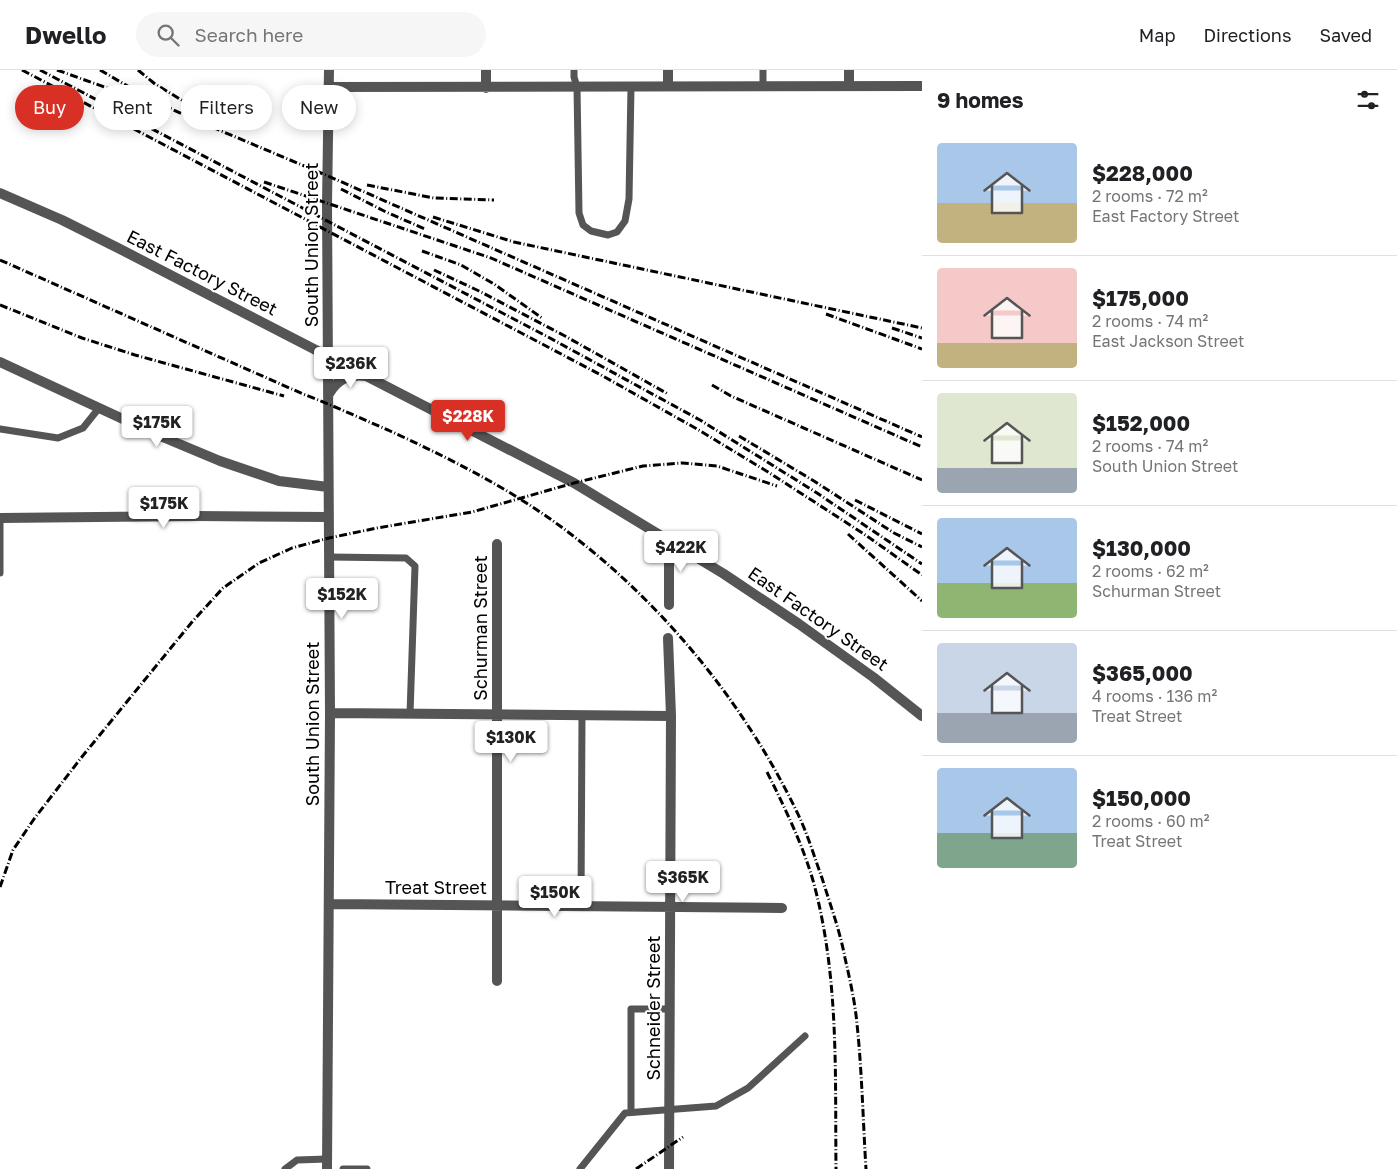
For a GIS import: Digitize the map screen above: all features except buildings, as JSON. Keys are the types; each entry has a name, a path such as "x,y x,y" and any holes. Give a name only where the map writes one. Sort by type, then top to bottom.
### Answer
{"street":[{"name":"South Union Street","path":"328,85 329,70"},
{"path":"486,70 486,88"},
{"path":"668,70 668,86"},
{"path":"849,70 849,86"},
{"path":"356,87 922,86"},
{"name":"South Union Street","path":"328,130 330,713 328,1164"},
{"name":"East Factory Street","path":"0,193 70,224 574,483 724,574 799,624 873,677 922,716"},
{"path":"0,362 185,447 265,477 291,483 328,487"},
{"path":"328,395 343,378 356,375 369,377"},
{"path":"0,518 328,517"},
{"path":"669,540 669,605"},
{"name":"Schurman Street","path":"497,544 497,981"},
{"name":"Schneider Street","path":"668,638 671,716 669,1169"},
{"path":"330,713 671,716"},
{"name":"Treat Street","path":"329,904 782,908"}],"lane":[{"path":"574,70 574,78 578,87 580,212 583,225 591,231 608,235 617,232 625,221 629,199 631,86"},
{"path":"763,70 763,86"},
{"path":"0,429 58,438 83,428 99,408"},
{"path":"0,518 0,572"},
{"path":"329,557 406,558 415,566 410,714"},
{"path":"582,715 582,905"},
{"path":"631,1112 631,1009 670,1009"},
{"path":"580,1169 625,1112 716,1106 748,1088 805,1036"},
{"path":"285,1169 297,1160 328,1164"},
{"path":"343,1169 367,1169"}],"railway":[{"path":"22,70 601,375 697,429 768,472 864,534 922,575"},
{"path":"40,70 548,337 700,420 817,493 922,564"},
{"path":"57,70 99,85"},
{"path":"100,70 148,98 193,119 328,176 922,437"},
{"path":"138,70 155,84 181,100"},
{"path":"264,182 491,258 922,447"},
{"path":"367,185 434,198 494,200"},
{"path":"341,189 425,229"},
{"path":"433,217 514,242 922,328"},
{"path":"422,251 461,265 494,284 542,318"},
{"path":"0,260 388,430 481,476 526,502 568,532 637,591 669,624 699,658 752,732 775,770 804,827 838,928 854,999 860,1060 866,1169"},
{"path":"434,270 565,336 668,394"},
{"path":"0,305 82,338 135,355 284,396"},
{"path":"826,314 922,349"},
{"path":"892,328 922,338"},
{"path":"712,385 731,396 922,480"},
{"path":"739,436 814,481 894,533 922,547"},
{"path":"0,887 13,850 34,819 81,758 192,622 223,588 259,563 292,548 329,538 472,512 574,483 643,466 682,463 717,466 777,486"},
{"path":"855,500 922,534"},
{"path":"848,534 922,601"},
{"path":"767,772 805,855 822,919 832,990 836,1169"},
{"path":"636,1169 683,1137"}]}
